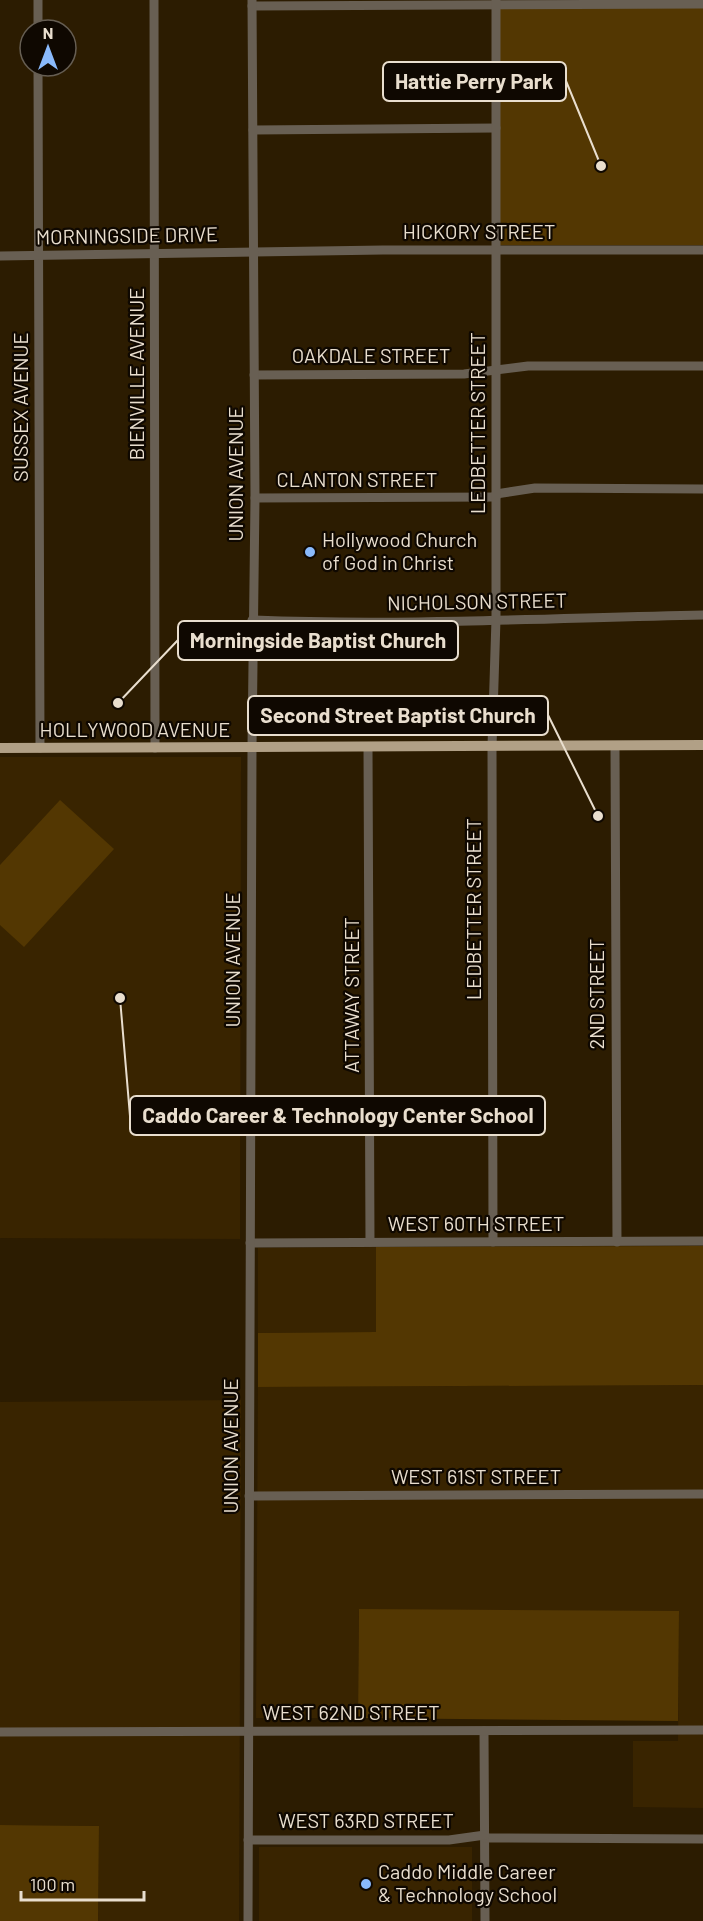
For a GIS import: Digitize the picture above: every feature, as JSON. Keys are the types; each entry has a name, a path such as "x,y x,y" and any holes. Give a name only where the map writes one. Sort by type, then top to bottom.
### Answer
{"main road":[{"name":"HOLLYWOOD AVENUE","path":"0,748 703,745"}],"street":[{"path":"38,0 38,18"},
{"name":"BIENVILLE AVENUE","path":"154,0 155,748"},
{"name":"LEDBETTER STREET","path":"493,1242 492,746 496,620 496,2"},
{"path":"252,3 703,4"},
{"name":"UNION AVENUE","path":"248,1921 252,620 255,498 252,3"},
{"name":"SUSSEX AVENUE","path":"38,78 40,748"},
{"path":"253,130 496,128"},
{"name":"HICKORY STREET","path":"255,252 703,250"},
{"name":"MORNINGSIDE DRIVE","path":"0,256 255,252"},
{"name":"OAKDALE STREET","path":"254,375 464,374 528,366 703,366"},
{"name":"CLANTON STREET","path":"255,498 496,495 535,488 703,489"},
{"name":"NICHOLSON STREET","path":"252,620 453,623 703,615"},
{"name":"2ND STREET","path":"615,746 616,1242"},
{"name":"ATTAWAY STREET","path":"368,747 370,1242"},
{"name":"WEST 60TH STREET","path":"250,1243 703,1241"},
{"name":"WEST 61ST STREET","path":"249,1496 703,1494"},
{"name":"WEST 62ND STREET","path":"0,1732 703,1730"},
{"path":"484,1731 485,1921"},
{"name":"WEST 63RD STREET","path":"248,1840 449,1840 485,1837 703,1839"}],"shaded area":[{"path":"703,7 703,245 500,245 500,9"},
{"path":"0,757 241,757 240,1239 0,1238"},
{"path":"60,800 114,849 24,947 0,925 0,865"},
{"path":"703,1246 703,1385 258,1387 258,1333 376,1332 376,1247"},
{"path":"376,1247 376,1332 258,1333 258,1248"},
{"path":"703,1385 703,1808 633,1807 633,1741 678,1741 679,1612 359,1610 358,1718 256,1718 258,1387"},
{"path":"241,1400 239,1921 98,1921 99,1826 0,1825 0,1402"},
{"path":"359,1609 679,1611 678,1721 358,1718"},
{"path":"0,1825 99,1826 98,1921 0,1921"},
{"name":"Caddo Middle Career & Technology School","path":"259,1847 472,1847 472,1921 259,1921"}],"place":[{"name":"Hattie Perry Park","path":"601,166"},
{"name":"Hollywood Church of God in Christ","path":"310,552"},
{"name":"Morningside Baptist Church","path":"118,703"},
{"name":"Second Street Baptist Church","path":"598,816"},
{"name":"Caddo Career & Technology Center School","path":"120,998"},
{"name":"Caddo Middle Career & Technology School","path":"366,1884"}]}
